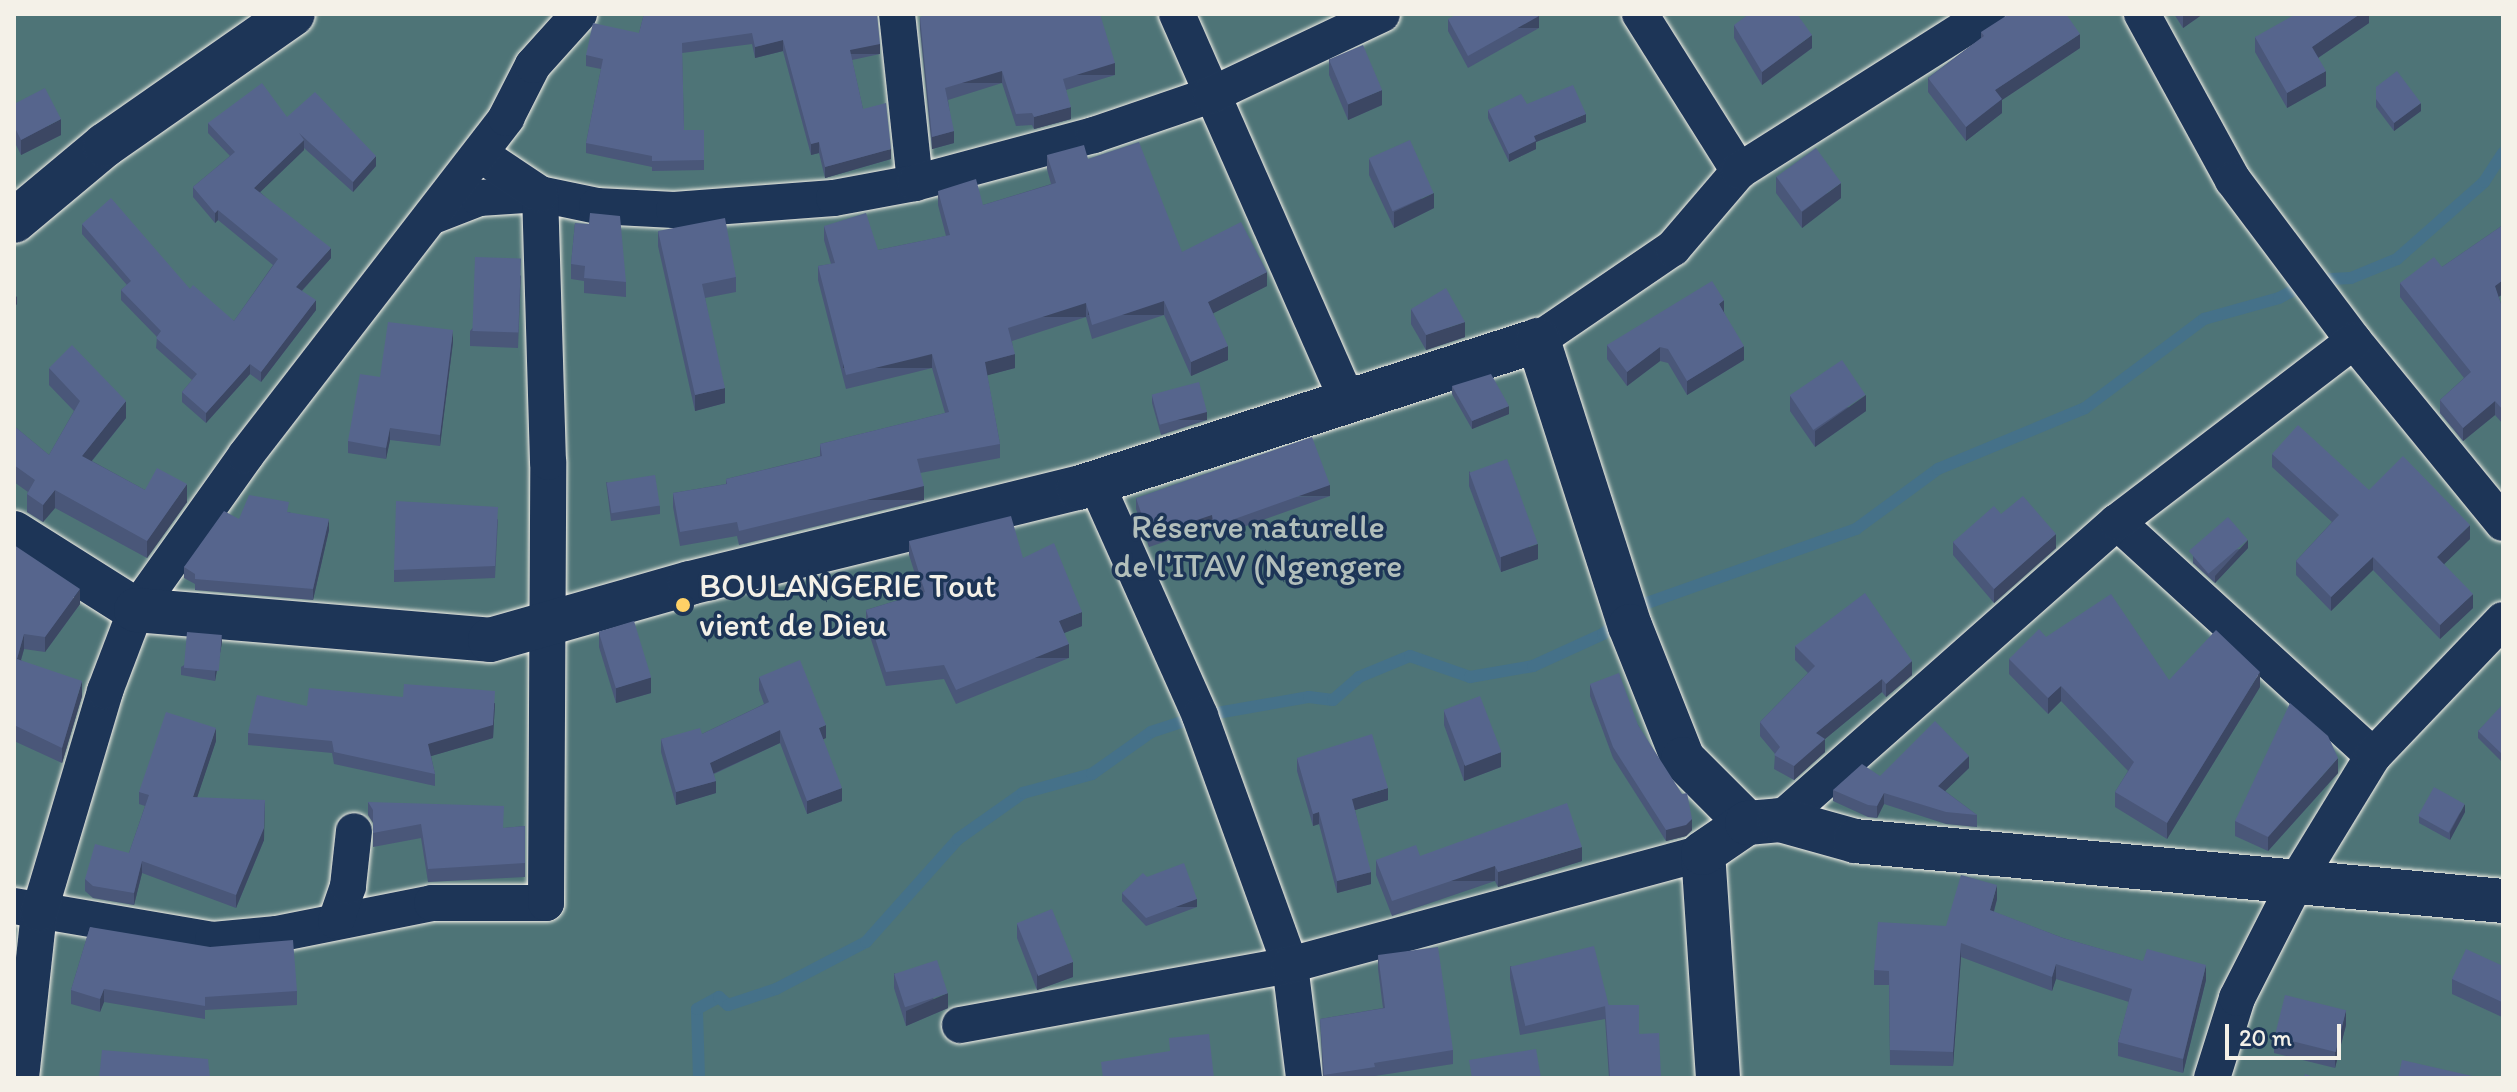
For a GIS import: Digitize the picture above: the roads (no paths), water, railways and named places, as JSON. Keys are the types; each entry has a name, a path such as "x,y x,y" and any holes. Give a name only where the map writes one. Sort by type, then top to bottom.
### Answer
{"street":[{"path":"14,221 105,145 293,14"},
{"path":"21,1078 27,910 136,610 246,455 480,154 506,118 533,65 579,14"},
{"path":"897,14 915,183"},
{"path":"1177,14 1347,399"},
{"path":"433,216 479,198 540,194 597,206 674,210 834,198 915,183 1094,135 1211,95 1382,14"},
{"path":"1640,14 1739,171"},
{"path":"14,533 136,610 490,640 1096,483 1347,399 1538,340 1673,248 1739,171 1987,14"},
{"path":"2142,14 2233,180 2354,341 2503,523"},
{"path":"480,154 540,194"},
{"path":"27,910 213,940 277,934 432,903 546,903 544,624 548,462 540,194"},
{"path":"1538,340 1630,626 1683,759 1703,853 1718,1078"},
{"path":"960,1025 1290,965 1703,853 1764,822 2117,522 2354,341"},
{"path":"1096,483 1186,682 1290,965 1304,1078"},
{"path":"2117,522 2373,756"},
{"path":"2212,1078 2237,998 2296,882 2373,756 2503,620"},
{"path":"1683,759 1764,822 1855,841 2503,901"},
{"path":"336,921 348,886 354,831"}],"waterway":[{"path":"699,1078 697,1009 719,997 728,1005 776,989 866,942 958,839 1023,793 1092,774 1151,732 1200,716 1309,697 1333,700 1359,677 1410,656 1470,677 1533,666 1603,634 1633,608 1856,529 1938,469 2085,408 2204,319 2279,298 2313,280 2351,278 2397,259 2484,182 2503,153"}],"place":[{"name":"BOULANGERIE Tout vient de Dieu","path":"683,605"}],"park label":[{"name":"Réserve naturelle de l'ITAV (Ngengere","path":"1258,546"}]}
